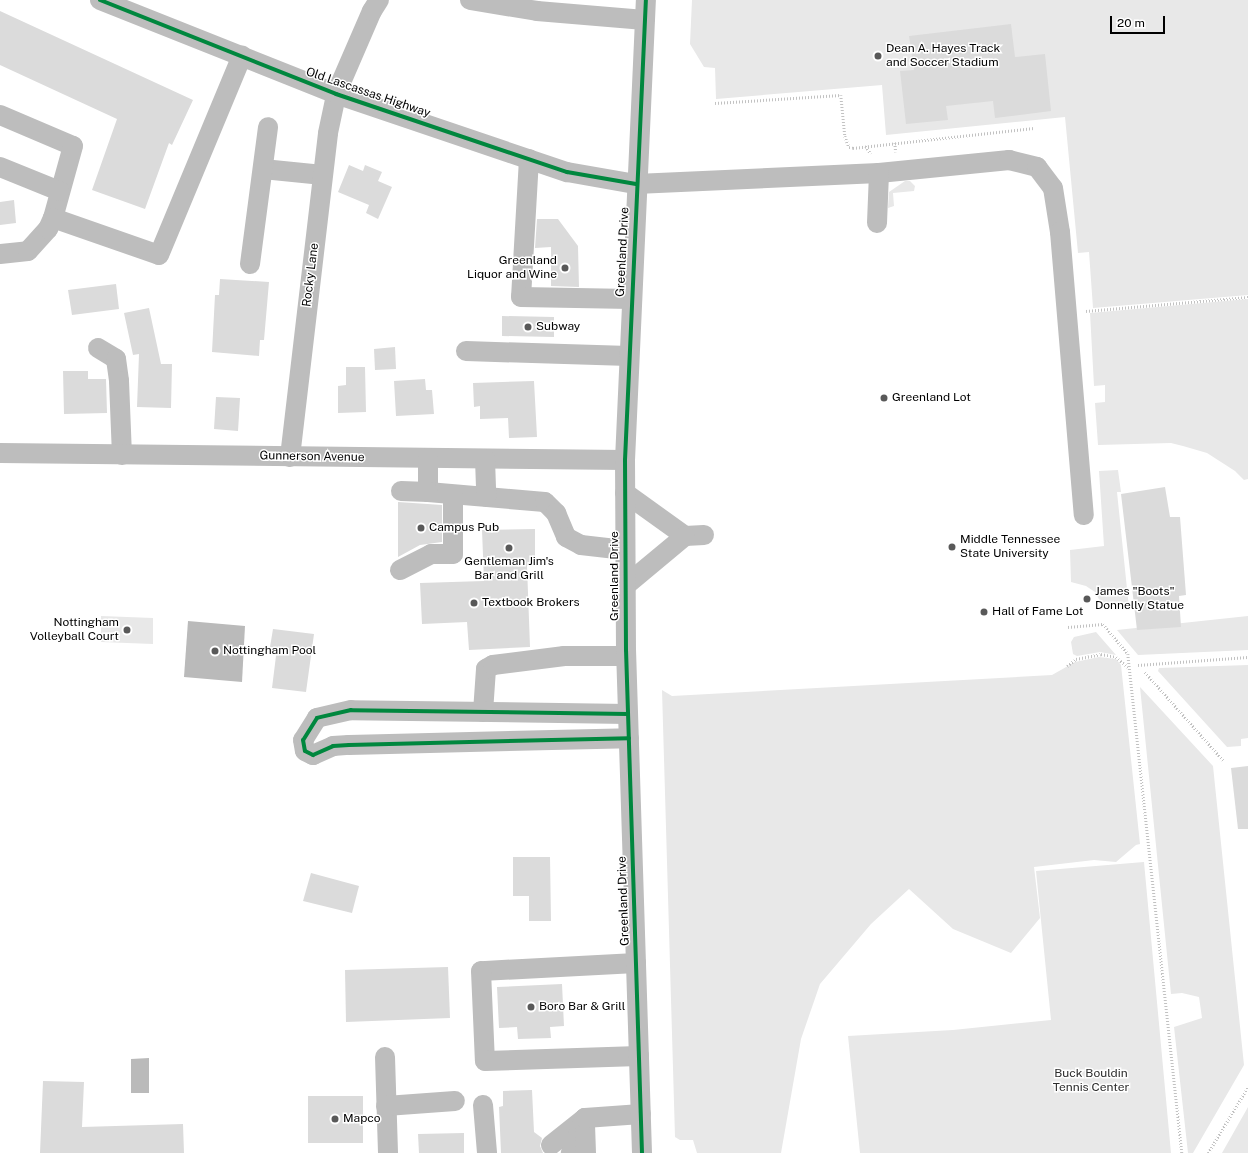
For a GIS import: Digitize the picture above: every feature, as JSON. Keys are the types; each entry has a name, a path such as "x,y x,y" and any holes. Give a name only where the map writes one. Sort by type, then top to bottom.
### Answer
{"street":[{"name":"Old Lascassas Highway","path":"100,0 336,94 567,172 636,184 879,173 1009,160 1037,167 1053,188 1060,232 1084,515"},
{"name":"Rocky Lane","path":"290,457 323,175 336,94 372,11 379,0"},
{"path":"470,0 537,11 645,20"},
{"name":"Greenland Drive","path":"642,1153 626,656 625,460 636,184 646,0"},
{"path":"52,218 159,255 242,56"},
{"path":"0,115 73,146 48,229 28,251 0,254"},
{"path":"250,264 268,127"},
{"path":"529,159 520,297 631,299"},
{"path":"0,167 59,191"},
{"path":"263,169 323,175"},
{"path":"877,223 879,173"},
{"path":"98,348 116,359 119,381 122,455"},
{"path":"466,351 629,356"},
{"name":"Gunnerson Avenue","path":"0,453 625,460"},
{"path":"428,458 428,492"},
{"path":"485,459 486,497"},
{"path":"401,491 529,499 550,505 566,537 581,544 625,550"},
{"path":"625,493 694,536 625,586"},
{"path":"400,570 431,554 453,554 453,495"},
{"path":"483,712 486,669 493,665 564,656 626,656"},
{"path":"628,714 351,710 317,718 303,740 305,751 313,755 333,746 349,745 629,738"},
{"path":"636,963 481,971 485,1061 639,1056"},
{"path":"385,1057 388,1153"},
{"path":"386,1106 456,1101"},
{"path":"483,1105 487,1153"},
{"path":"551,1146 585,1118 641,1114"},
{"path":"571,1153 585,1118"},
{"path":"585,1118 586,1153"}],"path":[{"path":"715,103 841,95 845,136 849,147 853,148 1034,128"},
{"path":"1083,311 1248,296"},
{"path":"1068,627 1102,624 1128,654 1182,1153"},
{"path":"1067,666 1076,659 1101,654 1116,657 1130,669"},
{"path":"1138,665 1248,657"},
{"path":"1145,672 1224,761"},
{"path":"1208,1153 1248,1087"}],"green space":[{"path":"692,0 1248,0 1248,295 1093,308 1089,252 1078,253 1065,117 886,135 882,85 716,99 715,68 704,67 690,44"},
{"path":"905,181 910,181 915,186 914,191 893,193 894,206 888,208 889,192"},
{"path":"1248,299 1248,479 1244,480 1235,471 1207,453 1171,443 1098,445 1095,403 1105,402 1105,385 1094,386 1090,313"},
{"path":"1118,470 1121,492 1117,492 1129,608 1105,610 1095,592 1086,586 1071,582 1070,550 1104,546 1099,471"},
{"name":"Nottingham Volleyball Court","path":"101,616 153,618 153,644 101,642"},
{"path":"1248,616 1248,650 1138,655 1117,630"},
{"path":"1096,632 1116,655 1100,652 1077,656 1073,654 1071,642 1074,637"},
{"path":"1099,657 1116,659 1121,665 1140,844 1136,845 1116,862 1094,860 1034,867 1040,918 1011,953 953,929 909,889 871,924 820,984 801,1039 781,1153 697,1153 693,1140 680,1140 675,1137 662,690 672,696 1052,675 1075,662"},
{"path":"1248,665 1248,738 1241,739 1241,746 1227,747 1158,671 1159,668"},
{"path":"1140,687 1213,766 1244,1065 1193,1153 1188,1153 1174,1027 1202,1018 1199,997 1182,993 1171,994"},
{"name":"Buck Bouldin Tennis Center","path":"1144,862 1171,1153 860,1153 848,1036 953,1030 1051,1020 1036,871"},
{"path":"1248,1107 1248,1153 1222,1153"}],"shaded area":[{"name":"Nottingham Pool","path":"188,621 245,626 242,682 184,677"},
{"path":"149,1058 149,1093 131,1093 131,1059"}],"building":[{"path":"0,11 193,100 172,145 169,143 145,209 92,190 117,119 0,65"},
{"path":"1011,24 1015,57 1045,54 1051,111 995,118 993,101 946,106 948,120 906,124 900,71 914,70 909,36"},
{"path":"349,165 363,171 365,165 382,172 378,181 392,187 378,219 366,213 369,205 338,192"},
{"path":"14,200 16,223 0,225 0,202"},
{"name":"Greenland Liquor and Wine","path":"537,219 558,219 578,246 579,287 551,286 551,247 535,248"},
{"path":"220,279 269,282 264,340 260,340 259,356 212,352 215,295 219,295"},
{"path":"116,284 119,309 72,315 68,290"},
{"path":"149,308 161,364 172,364 171,408 137,407 139,354 133,355 124,313"},
{"name":"Subway","path":"502,316 554,317 554,337 502,336"},
{"path":"395,347 396,369 375,370 374,349"},
{"path":"346,367 365,367 366,412 338,413 338,386 346,385"},
{"path":"63,371 88,371 88,379 106,379 107,413 64,414"},
{"path":"425,379 426,390 432,390 434,414 396,416 394,381"},
{"path":"534,381 537,437 509,438 508,418 480,419 480,406 474,407 473,383"},
{"path":"216,397 240,398 238,431 214,429"},
{"path":"1165,487 1170,517 1180,517 1186,595 1179,596 1181,627 1137,630 1121,494"},
{"name":"Campus Pub","path":"398,502 442,505 442,542 420,545 398,557"},
{"name":"Textbook Brokers","path":"535,529 535,565 527,566 530,647 469,650 467,622 422,624 420,583 484,581 482,530"},
{"path":"273,629 314,634 306,692 272,688 277,648 270,647"},
{"path":"1248,766 1248,829 1238,829 1231,768"},
{"path":"513,857 550,857 551,921 529,921 529,896 513,896"},
{"path":"311,873 359,886 352,913 303,901"},
{"path":"448,967 450,1018 346,1022 345,970"},
{"name":"Boro Bar & Grill","path":"562,984 564,1026 550,1027 551,1038 518,1039 517,1027 499,1028 497,987"},
{"path":"43,1081 84,1082 82,1127 183,1124 184,1153 40,1153"},
{"path":"532,1090 534,1132 542,1138 540,1146 543,1153 501,1153 499,1107 503,1106 503,1091"},
{"name":"Mapco","path":"308,1096 363,1096 363,1143 308,1143"},
{"path":"464,1133 464,1153 419,1153 418,1134"}],"cycle path":[{"path":"100,0 336,94 567,172 636,184"},
{"path":"642,1153 626,650 625,460 646,0"},
{"path":"628,714 351,710 317,718 303,740 305,751 313,755 333,746 349,745 629,738"}],"place":[{"name":"Dean A. Hayes Track and Soccer Stadium","path":"878,56"},
{"name":"Greenland Liquor and Wine","path":"565,268"},
{"name":"Subway","path":"528,327"},
{"name":"Greenland Lot","path":"884,398"},
{"name":"Campus Pub","path":"421,528"},
{"name":"Middle Tennessee State University","path":"952,547"},
{"name":"Gentleman Jim's Bar and Grill","path":"509,548"},
{"name":"James \"Boots\" Donnelly Statue","path":"1087,599"},
{"name":"Textbook Brokers","path":"474,603"},
{"name":"Hall of Fame Lot","path":"984,612"},
{"name":"Nottingham Volleyball Court","path":"127,630"},
{"name":"Nottingham Pool","path":"215,651"},
{"name":"Boro Bar & Grill","path":"531,1007"},
{"name":"Mapco","path":"335,1119"}]}
